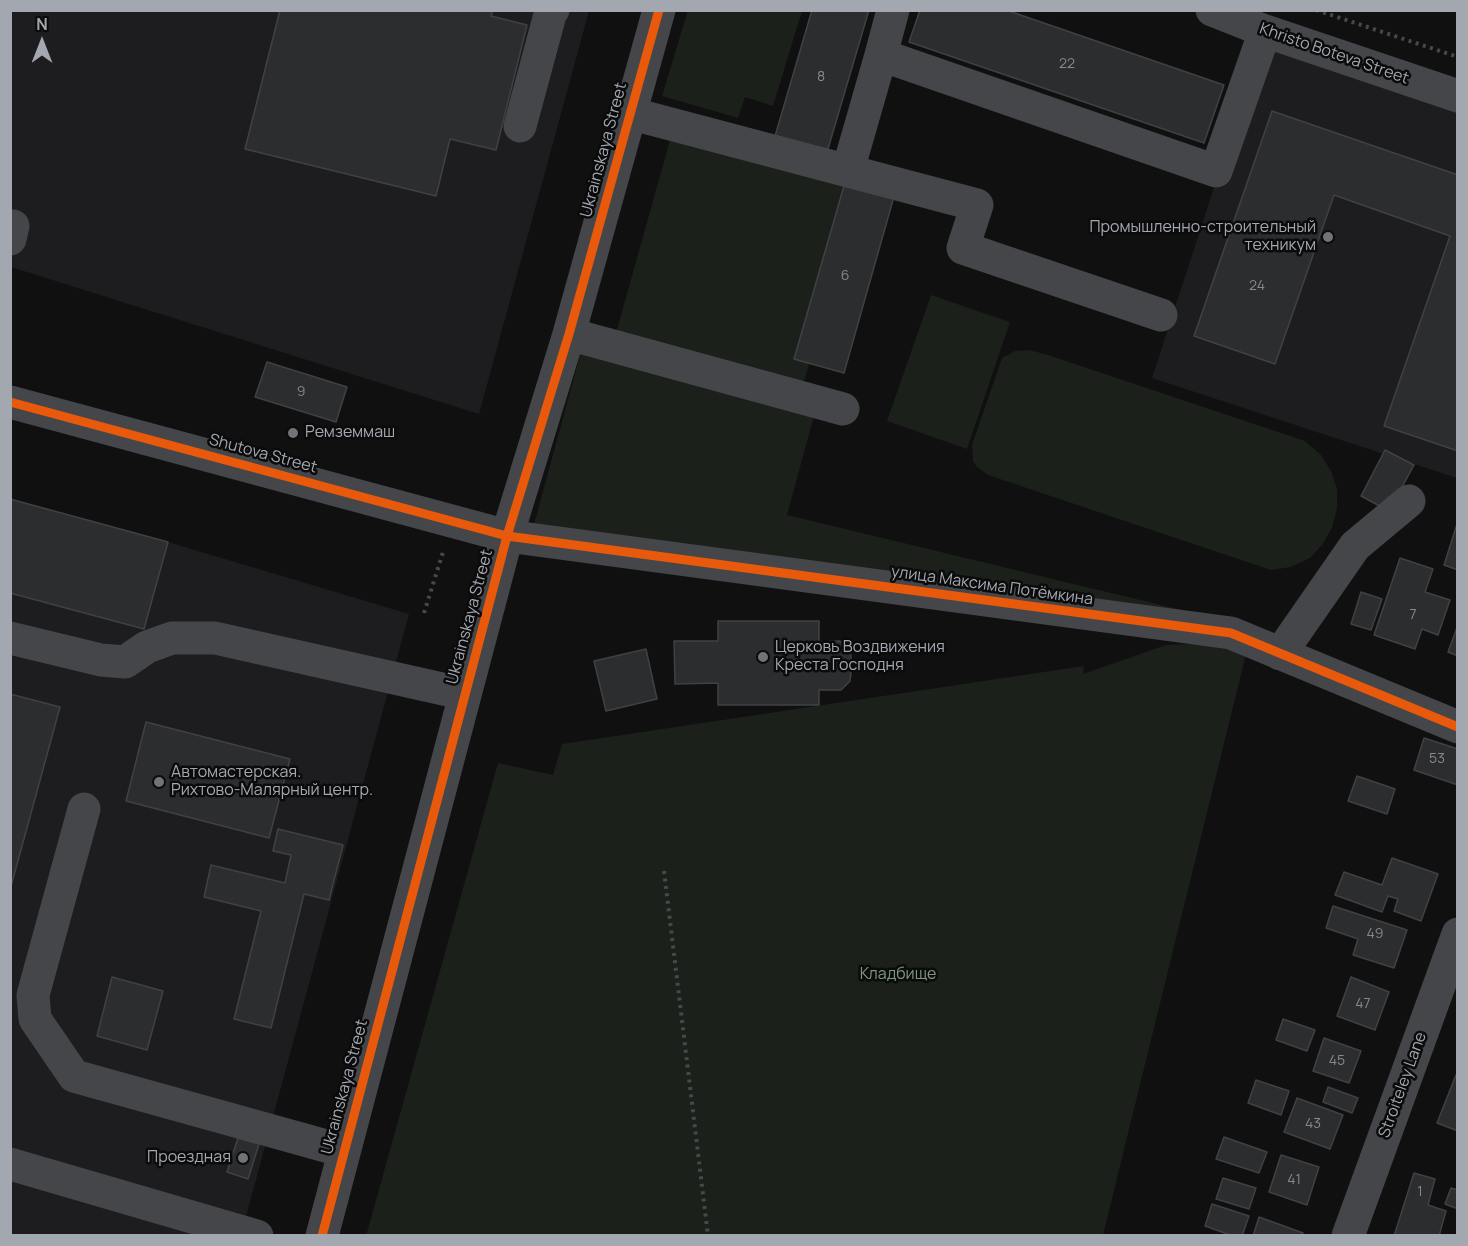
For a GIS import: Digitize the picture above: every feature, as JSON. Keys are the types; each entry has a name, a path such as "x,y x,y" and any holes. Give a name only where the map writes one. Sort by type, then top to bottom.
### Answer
{"street":[{"path":"519,126 553,10"},
{"path":"848,170 893,10"},
{"name":"Khristo Boteva Street","path":"1212,10 1265,31 1458,96"},
{"name":"Ukrainskaya Street","path":"321,1236 507,536 569,334 655,11"},
{"path":"881,55 1216,171 1265,31"},
{"path":"629,113 977,205 963,248 1161,315"},
{"path":"10,226 13,226 10,239"},
{"path":"569,334 843,409"},
{"name":"Shutova Street","path":"10,402 507,536"},
{"path":"1280,654 1355,546 1409,501"},
{"name":"улица Максима Потёмкина","path":"507,536 1231,633 1458,727"},
{"path":"10,638 101,660 125,662 147,647 172,638 215,638 465,694"},
{"path":"84,809 33,995 35,1019 74,1076 344,1151"},
{"name":"Stroiteley Lane","path":"1348,1236 1458,934"},
{"path":"10,1164 257,1236"}],"path":[{"path":"1316,10 1458,57"},
{"path":"664,871 708,1236"}],"shaded area":[{"path":"10,11 589,11 479,414 11,267"},
{"name":"Промышленно-строительный техникум","path":"1265,31 1457,96 1457,478 1152,378"},
{"path":"10,499 168,542 409,614 241,1235 11,1235"}],"green space":[{"path":"688,10 802,11 773,106 745,97 738,118 662,96"},
{"path":"672,133 859,184 803,385 616,333"},
{"path":"931,295 1010,322 967,449 887,421"},
{"path":"1029,350 1305,441 1321,455 1331,471 1337,489 1337,508 1332,528 1322,545 1310,558 1291,567 1271,570 988,475 973,461 972,445 1002,358 1015,351"},
{"path":"581,352 815,412 787,515 1215,618 533,528"},
{"name":"Кладбище","path":"1216,643 1246,654 1103,1235 366,1236 498,763 553,775 562,744 1084,666 1083,674 1166,645"}],"building":[{"path":"280,10 493,10 491,16 527,25 496,150 450,139 436,196 245,149"},
{"path":"812,10 869,10 825,159 773,143"},
{"path":"920,10 1006,10 1224,85 1204,143 909,42"},
{"path":"1272,111 1458,175 1458,451 1384,426 1450,236 1334,195 1275,364 1194,336"},
{"path":"846,179 895,193 844,373 794,359"},
{"path":"267,362 347,387 336,422 255,397"},
{"path":"1385,450 1414,465 1389,511 1361,496"},
{"path":"10,499 168,542 144,629 10,593"},
{"path":"1458,521 1458,570 1444,565"},
{"path":"1400,558 1433,569 1425,592 1450,600 1438,635 1422,629 1415,649 1374,635"},
{"path":"1361,592 1382,599 1371,630 1351,624"},
{"name":"Церковь Воздвижения Креста Господня","path":"718,621 819,621 819,642 840,641 850,650 852,665 850,681 841,690 819,690 819,705 718,705 718,683 675,684 674,641 718,641"},
{"path":"1458,625 1458,656 1448,652"},
{"path":"646,649 657,699 606,711 594,661"},
{"path":"10,694 60,707 10,890"},
{"path":"146,722 290,759 269,838 126,801"},
{"path":"1424,738 1458,749 1458,785 1414,770"},
{"path":"1357,776 1395,789 1387,814 1348,801"},
{"path":"278,829 343,845 329,900 304,894 271,1028 234,1019 261,911 204,897 211,865 285,883 291,855 273,851"},
{"path":"1392,858 1438,874 1421,921 1394,911 1398,899 1388,896 1382,912 1335,895 1344,872 1382,885"},
{"path":"1333,906 1407,930 1394,968 1353,955 1358,939 1326,928"},
{"path":"112,977 163,991 147,1050 97,1036"},
{"path":"1351,977 1389,992 1375,1030 1337,1016"},
{"path":"1283,1019 1315,1030 1307,1051 1276,1040"},
{"path":"1324,1038 1361,1051 1349,1083 1313,1071"},
{"path":"1456,1075 1458,1076 1458,1131 1437,1123"},
{"path":"1256,1080 1289,1091 1281,1115 1248,1103"},
{"path":"1328,1087 1358,1098 1352,1113 1323,1102"},
{"path":"1297,1098 1343,1115 1330,1149 1284,1132"},
{"path":"1224,1137 1267,1152 1259,1173 1216,1159"},
{"name":"Проездная","path":"238,1138 259,1144 248,1179 227,1172"},
{"path":"1281,1155 1319,1167 1307,1205 1269,1192"},
{"path":"1414,1173 1435,1179 1428,1205 1446,1211 1439,1236 1394,1236"},
{"path":"1223,1178 1256,1188 1249,1209 1216,1199"},
{"path":"1451,1188 1458,1190 1458,1209 1445,1204"},
{"path":"1212,1204 1249,1216 1242,1236 1233,1236 1205,1226"},
{"path":"1259,1217 1303,1233 1302,1236 1253,1236"}],"cycle path":[{"path":"322,1236 507,536 569,334 659,10"},
{"path":"10,402 507,536 1231,633 1458,727"}],"place":[{"name":"Промышленно-строительный техникум","path":"1328,237"},
{"name":"Ремземмаш","path":"293,433"},
{"name":"Церковь Воздвижения Креста Господня","path":"763,657"},
{"name":"Автомастерская. Рихтово-Малярный центр.","path":"159,782"},
{"name":"Проездная","path":"243,1158"}]}
